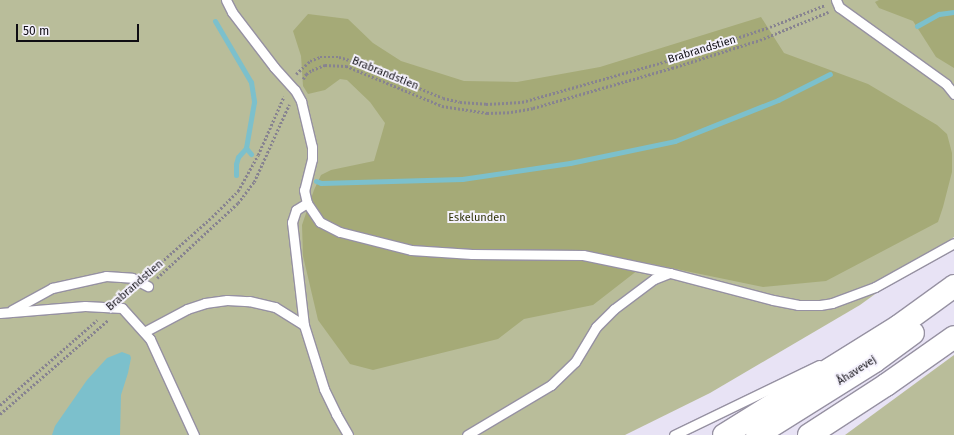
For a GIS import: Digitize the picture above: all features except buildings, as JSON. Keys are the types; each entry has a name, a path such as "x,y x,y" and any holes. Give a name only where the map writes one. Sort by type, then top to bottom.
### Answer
{"main road":[{"path":"724,435 899,326 954,286"},
{"name":"Åhavevej","path":"757,435 875,361 954,303"},
{"path":"809,435 872,394 954,337"},
{"path":"835,435 870,412 872,394"}],"lane":[{"path":"226,0 232,12 292,87 301,101 312,147 312,159 304,190 307,203 320,222 340,232 411,250 472,254 583,255 670,273 773,300 798,305 832,303 875,287 954,243"},
{"path":"838,2 946,84 954,94"},
{"path":"307,203 296,210 292,222 304,324 324,389 348,435"},
{"path":"467,435 551,385 575,362 596,327 614,309 654,279 670,273"},
{"path":"4,313 52,288 106,276 132,278 148,286"},
{"path":"144,332 187,309 205,303 227,300 249,301 275,307 304,324"},
{"path":"4,313 85,306 122,308 150,339 194,435"},
{"path":"674,435 899,326"}],"path":[{"path":"139,282 212,217 238,191 292,87 298,71 310,61 320,57 339,57 357,62 443,98 460,102 486,104 522,102 667,61 770,27 838,2"},
{"name":"Brabrandstien","path":"148,286 220,222 238,203 254,182 292,87 312,70 325,65 346,66 442,106 487,113 511,112 533,108 583,94 753,43 838,2"},
{"path":"0,405 112,307"},
{"name":"Brabrandstien","path":"0,414 122,308"}],"green space":[{"name":"Eskelunden","path":"0,0 954,0 954,237 860,305 710,393 625,435 0,435"},
{"path":"879,0 954,0 954,68 936,57 913,21 879,8 875,2"},
{"path":"308,14 348,19 373,43 401,61 464,81 517,82 600,67 761,17 784,53 868,84 937,125 947,134 952,153 952,172 943,207 938,222 826,281 763,287 647,263 593,305 524,319 498,339 373,370 350,364 318,320 303,256 302,225 314,190 321,175 331,170 374,161 385,123 370,102 347,80 340,79 325,90 308,94 303,86 301,56 293,31"},
{"path":"954,355 954,435 845,435"}],"water":[{"path":"122,352 130,355 131,358 121,395 120,435 52,435 55,426 87,380 107,358"}],"waterway":[{"path":"917,26 939,14 954,12"},
{"path":"215,21 251,82 254,102 246,148 251,154"},
{"path":"316,181 321,183 462,179 570,163 675,141 778,100 830,74"},
{"path":"236,175 236,164 238,157 246,148"}]}
